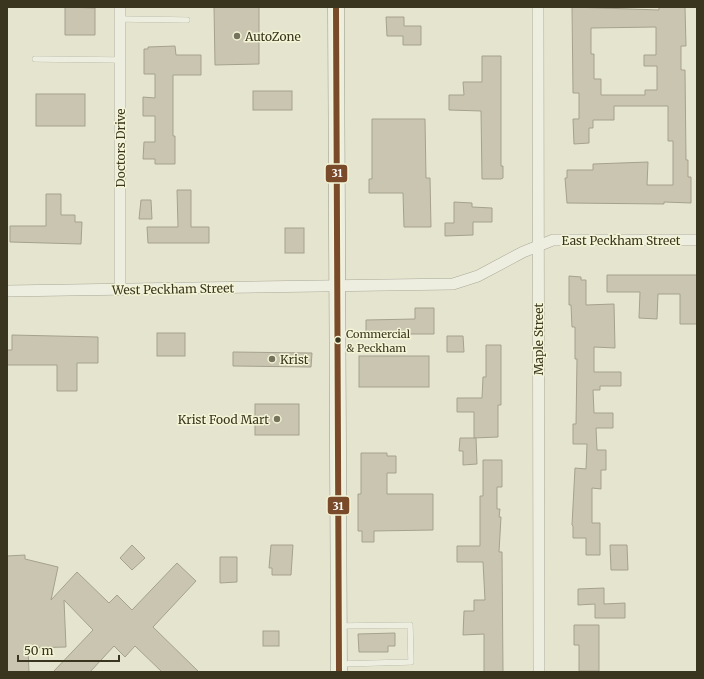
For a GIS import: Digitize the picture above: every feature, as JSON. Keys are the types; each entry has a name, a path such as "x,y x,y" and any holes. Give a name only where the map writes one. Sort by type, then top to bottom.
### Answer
{"main road":[{"path":"336,7 338,668"}],"street":[{"name":"Doctors Drive","path":"120,7 120,290"},
{"name":"Maple Street","path":"538,7 539,672"},
{"name":"East Peckham Street","path":"338,287 453,284 478,276 538,244 553,240 697,240"},
{"name":"West Peckham Street","path":"7,291 338,287"}],"lane":[{"path":"120,19 187,20"},
{"path":"35,59 120,60"},
{"path":"338,626 410,625 411,662 338,668"}],"building":[{"path":"65,7 95,8 95,35 65,35"},
{"name":"AutoZone","path":"214,7 259,7 259,64 215,65"},
{"path":"572,7 659,10 659,7 685,7 686,46 681,46 681,70 685,70 686,160 688,160 688,177 691,177 691,203 567,203 565,178 567,178 567,170 593,170 593,164 648,162 647,185 673,185 673,141 668,141 668,106 614,106 614,120 593,120 593,128 589,128 589,143 574,144 573,119 579,119 579,93 573,93","holes":["656,27 656,55 644,55 644,66 657,66 657,90 645,90 645,95 601,95 601,79 594,79 594,54 591,54 591,28"]},
{"path":"386,17 404,17 404,26 421,26 421,45 403,45 403,36 387,36"},
{"path":"175,46 176,55 201,55 201,75 173,75 173,136 175,136 175,164 155,164 155,159 143,159 144,142 155,142 155,116 143,116 143,97 155,98 155,74 144,74 144,49 148,49 148,47"},
{"path":"482,56 501,56 501,166 503,166 503,178 501,179 482,179 481,111 449,110 449,95 464,95 463,82 482,82"},
{"path":"253,91 292,91 292,110 253,110"},
{"path":"36,94 85,94 85,126 36,126"},
{"path":"372,119 425,119 426,178 430,178 431,227 404,227 403,193 369,193 369,179 372,179"},
{"path":"177,190 191,190 191,227 209,227 209,243 148,243 147,227 178,227"},
{"path":"46,194 61,194 61,215 75,215 75,222 82,222 81,244 10,242 10,226 46,226"},
{"path":"141,200 151,200 152,219 139,219"},
{"path":"454,202 472,203 472,207 492,208 492,222 473,222 473,235 445,236 445,223 454,223"},
{"path":"285,228 304,228 304,253 285,253"},
{"path":"607,275 697,275 697,324 680,324 680,294 658,294 657,319 639,318 640,292 607,292"},
{"path":"569,276 581,277 581,280 586,280 586,305 614,304 615,348 594,347 594,372 621,372 621,386 600,386 600,390 593,390 594,413 613,413 613,428 596,428 597,450 606,450 606,470 601,470 601,489 592,488 592,523 600,523 600,555 586,555 586,538 573,538 572,525 575,468 586,469 587,444 573,444 573,424 576,424 577,359 575,359 575,327 572,327 571,305 569,305"},
{"path":"415,308 434,308 434,334 366,334 366,320 415,319"},
{"path":"157,333 185,333 185,356 157,356"},
{"path":"12,335 98,337 98,363 77,363 77,391 57,391 57,365 7,365 7,350 12,350"},
{"path":"447,336 463,336 464,352 447,352"},
{"path":"486,345 501,345 501,405 498,405 498,437 474,438 474,412 457,412 457,398 482,398 483,377 486,377"},
{"name":"Krist","path":"233,352 312,353 311,367 233,366"},
{"path":"359,356 429,356 429,387 359,387"},
{"name":"Krist Food Mart","path":"255,404 299,404 299,435 255,435"},
{"path":"460,438 476,438 477,464 463,465 463,451 459,451"},
{"path":"361,453 387,453 387,456 396,456 396,473 387,473 387,494 433,494 433,530 374,531 374,542 362,542 362,531 358,531 358,494 361,494"},
{"path":"483,460 502,460 502,487 497,487 497,509 500,509 499,517 501,517 499,552 502,552 503,672 484,672 484,634 463,635 464,611 474,611 474,600 485,600 483,562 457,562 457,546 480,546 480,496 483,496"},
{"path":"132,545 145,558 132,570 120,558"},
{"path":"271,545 293,545 291,575 272,575 272,568 269,568"},
{"path":"610,545 627,545 628,570 611,570"},
{"path":"25,555 25,559 58,567 51,600 77,572 109,603 117,595 132,610 177,563 196,581 153,627 199,672 162,672 135,646 125,657 114,646 90,672 53,672 93,630 64,600 66,647 28,648 29,672 7,672 7,556"},
{"path":"220,557 237,557 237,582 220,583"},
{"path":"604,588 604,604 625,603 625,618 595,618 595,604 578,605 578,589"},
{"path":"574,625 599,625 599,671 579,671 579,645 574,645"},
{"path":"263,631 279,631 279,646 263,646"},
{"path":"395,633 395,646 388,646 388,652 359,652 358,634"}],"transit line":[{"name":"31","path":"336,7 339,672"}],"place":[{"name":"AutoZone","path":"237,36"},
{"name":"Commercial & Peckham","path":"338,340"},
{"name":"Krist","path":"272,359"},
{"name":"Krist Food Mart","path":"277,419"}]}
